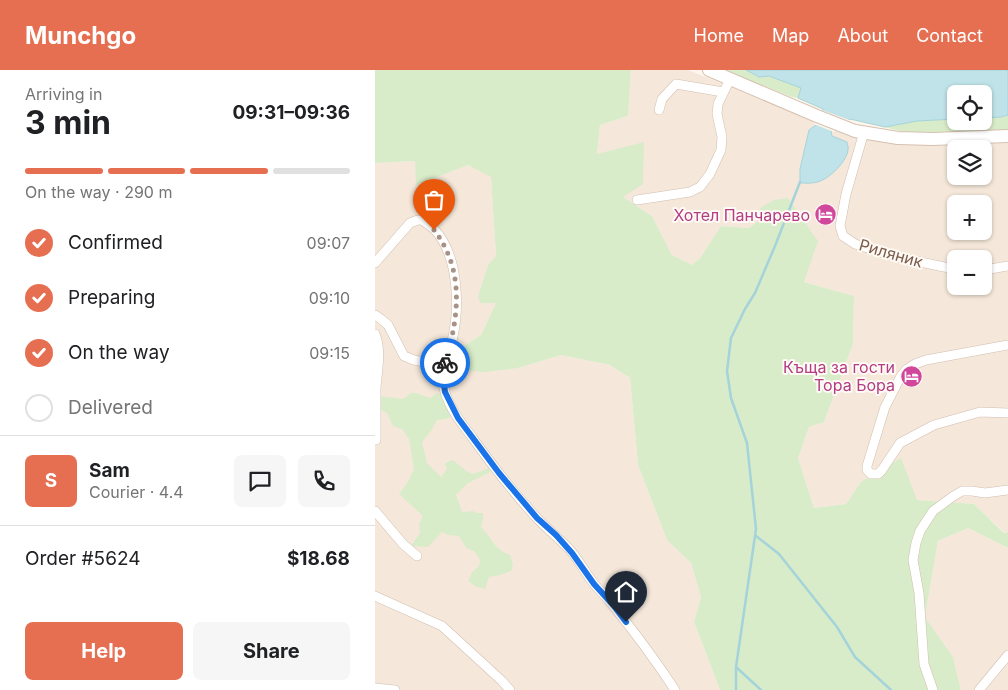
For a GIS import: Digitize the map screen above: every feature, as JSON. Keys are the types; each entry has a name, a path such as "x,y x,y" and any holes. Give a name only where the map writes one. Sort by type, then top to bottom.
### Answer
{"main road":[{"path":"709,70 817,116 864,132 898,138 933,139 1008,136"}],"street":[{"path":"637,200 690,192 700,187 710,174 721,150 722,137 717,114 718,104 730,79"},
{"path":"659,110 662,99 676,84 723,92"},
{"name":"Риляник","path":"864,132 846,194 840,226 843,236 855,244 893,256 947,268"},
{"path":"375,263 414,220 422,220 440,237 449,253 457,297 452,340 444,366 444,385 445,392 458,418 499,473 537,518 572,553 594,584 614,606 654,658 675,690"},
{"path":"992,269 1008,266"},
{"path":"375,315 388,325 404,356 444,366"},
{"path":"375,334 378,342 375,413 376,440"},
{"path":"1008,344 926,360 907,369 901,376 885,407 867,470 871,474 877,474 882,470 900,443 934,425 980,412 1008,413"},
{"path":"933,690 924,664 919,592 913,560 920,531 933,511 962,491 985,493 1008,490"},
{"path":"375,511 403,544 417,556"},
{"path":"375,596 442,626 502,680 510,690"},
{"path":"979,690 1008,655"},
{"path":"375,688 395,690"}],"shaded area":[{"path":"631,70 688,70 812,121 932,144 947,144 947,185 992,185 992,143 1008,143 1008,532 1005,533 974,504 917,500 861,482 846,504 814,508 798,458 809,427 824,422 853,344 854,296 804,282 760,220 749,228 721,226 700,258 692,265 672,255 652,216 623,197 597,154 600,125 628,116"},
{"path":"415,161 417,184 468,165 491,176 496,256 488,265 478,296 496,303 481,335 461,348 518,368 561,355 610,365 630,378 638,465 667,540 691,563 701,597 694,622 720,690 375,690 375,163"},
{"path":"968,528 1008,548 1008,690 961,690 953,657 925,617 938,541"}],"green space":[{"path":"375,70 631,70 628,116 600,125 597,154 644,142 643,184 623,197 652,216 672,255 692,265 700,258 721,226 749,228 760,220 760,208 774,200 788,198 818,241 804,282 854,296 853,344 824,422 809,427 798,458 814,508 846,504 861,482 901,458 917,500 974,504 1004,533 1008,532 1008,548 968,528 938,541 925,617 953,657 961,690 720,690 694,622 701,597 691,563 667,540 638,465 630,378 610,365 561,355 518,368 485,372 469,371 455,362 456,354 461,348 481,335 496,303 480,303 478,296 488,265 496,256 491,177 468,165 416,185 415,161 375,163"},
{"path":"723,70 746,70 759,77 769,76 801,88 798,98 792,97"},
{"path":"1008,115 1008,129 931,134 900,131 885,127 917,121 947,119 947,130 992,130 992,118"},
{"path":"411,393 430,398 435,394 443,393 454,415 446,419 437,420 422,442 427,463 441,477 447,469 445,464 453,460 466,471 473,474 489,468 490,472 468,483 456,495 462,512 473,511 483,513 481,527 500,550 510,555 513,565 511,571 489,577 485,589 477,587 468,581 472,572 479,566 480,559 474,551 466,548 459,536 448,535 442,532 428,547 411,546 420,533 419,524 423,516 399,494 408,482 414,469 409,439 402,429 393,426 387,413 378,409 378,396 403,399"}],"water":[{"path":"746,70 1008,70 1008,115 992,118 992,85 947,85 947,119 917,121 885,127 850,119 831,131 832,136 847,142 848,148 845,159 833,173 824,179 815,183 800,183 800,169 809,130 816,125 823,109 798,98 801,88 769,76 759,77"}],"pier":[{"path":"819,109 852,121 834,132 814,124"}],"waterway":[{"path":"736,690 736,667 756,529 747,443 731,398 727,371 731,338 755,293 800,182"},
{"path":"756,536 779,554 837,627 855,657 891,690"},
{"path":"736,667 761,690"}],"way so far":[{"path":"434,230 449,253 457,297 452,340 445,363"}],"place":[{"name":"Хотел Панчарево","path":"826,215"},
{"name":"Къща за гости Тора Бора","path":"911,376"}],"route":[{"path":"445,363 445,392 458,418 499,473 537,518 572,553 594,584 626,622"}]}
